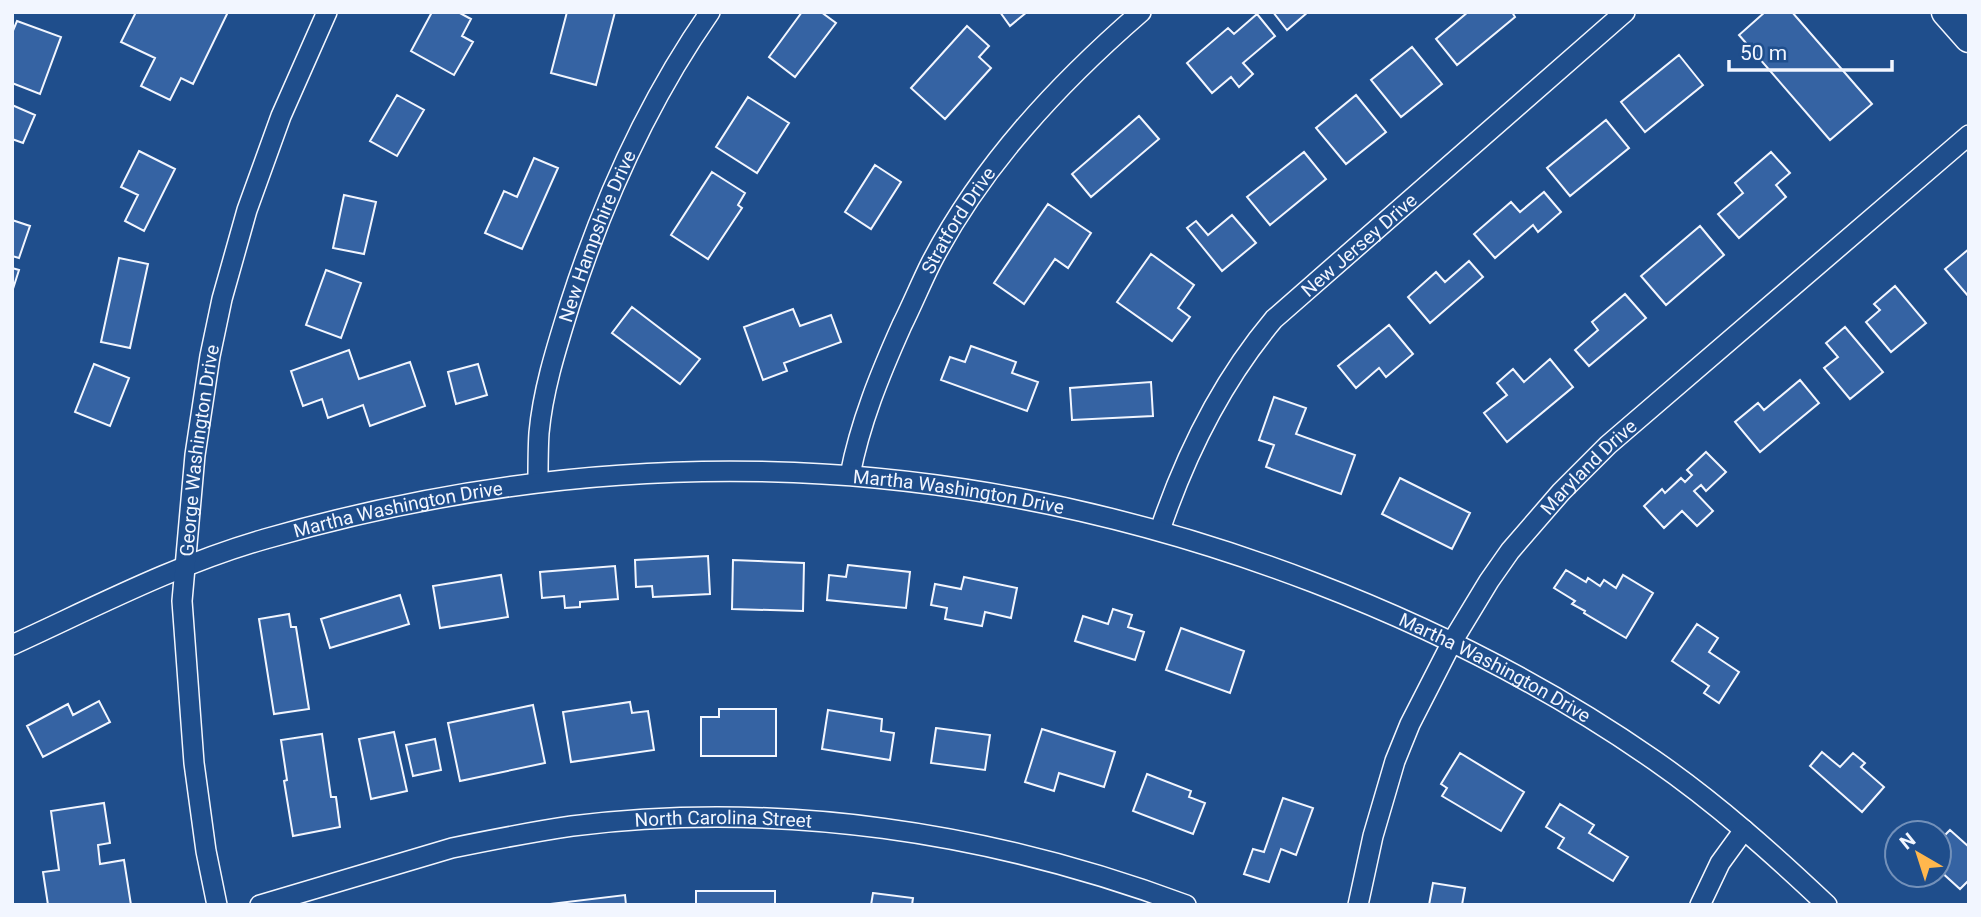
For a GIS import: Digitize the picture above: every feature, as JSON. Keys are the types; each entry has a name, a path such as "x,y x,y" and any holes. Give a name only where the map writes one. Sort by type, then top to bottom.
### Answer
{"main road":[{"path":"1946,12 1969,38"}],"street":[{"name":"George Washington Drive","path":"217,905 206,851 194,763 183,624 184,566 195,455 210,356 222,299 247,209 269,145 327,12"},
{"name":"New Hampshire Drive","path":"538,481 539,435 549,381 582,267 631,149 666,81 710,12"},
{"name":"Stratford Drive","path":"850,475 862,428 897,336 931,264 965,205 988,171 1051,98 1141,12"},
{"name":"New Jersey Drive","path":"1160,530 1188,456 1215,402 1274,319 1625,12"},
{"name":"Maryland Drive","path":"1358,905 1373,836 1395,761 1410,724 1452,642 1510,551 1585,468 1658,401 1969,135"},
{"name":"Martha Washington Drive","path":"12,645 184,566 262,540 363,513 438,497 538,481 702,471 782,472 850,475 987,492 1160,530 1223,549 1354,598 1452,642 1529,681 1654,760 1744,830 1827,905"},
{"name":"North Carolina Street","path":"260,905 452,848 555,829 648,820 752,818 819,820 947,837 1106,876 1186,905"},
{"path":"1700,905 1720,863 1744,830"}],"building":[{"path":"136,12 228,12 193,84 181,78 170,100 141,86 155,58 121,42"},
{"path":"432,12 458,12 471,19 462,36 473,42 454,75 411,51"},
{"path":"567,12 615,12 596,85 551,73"},
{"path":"802,12 821,12 836,23 795,77 769,57"},
{"path":"1000,12 1027,12 1010,26"},
{"path":"1273,12 1308,12 1287,30"},
{"path":"1468,12 1512,12 1515,17 1457,65 1436,39"},
{"path":"1765,12 1792,12 1872,104 1830,140 1739,35"},
{"path":"1257,14 1275,36 1243,63 1253,74 1239,87 1231,77 1212,93 1187,63 1228,28 1234,34"},
{"path":"17,21 61,37 40,94 12,83 12,33"},
{"path":"967,26 989,46 979,57 991,68 945,119 911,88"},
{"path":"1412,47 1442,84 1401,117 1371,80"},
{"path":"1679,55 1703,85 1645,132 1621,102"},
{"path":"397,95 424,110 397,156 370,141"},
{"path":"1356,95 1386,132 1346,164 1316,128"},
{"path":"748,97 789,123 757,173 716,147"},
{"path":"12,105 35,115 23,143 12,139"},
{"path":"1139,116 1159,139 1091,197 1072,174"},
{"path":"1606,120 1629,148 1570,196 1547,168"},
{"path":"139,151 175,169 144,231 125,221 138,195 121,187"},
{"path":"1304,152 1326,179 1270,225 1247,197"},
{"path":"1771,152 1790,173 1776,185 1786,197 1739,238 1718,214 1743,193 1735,183"},
{"path":"534,158 558,168 522,249 485,233 504,191 517,197"},
{"path":"875,165 901,182 871,229 845,212"},
{"path":"712,172 745,193 738,205 742,208 708,259 671,235"},
{"path":"1544,192 1561,212 1538,232 1533,225 1495,258 1474,234 1511,202 1520,212"},
{"path":"344,195 376,202 364,254 333,248"},
{"path":"1048,204 1091,233 1068,268 1055,259 1024,304 994,283"},
{"path":"1232,215 1256,243 1222,271 1187,228 1196,221 1208,235"},
{"path":"12,220 30,226 19,258 12,256"},
{"path":"1700,226 1724,255 1666,305 1641,276"},
{"path":"1969,249 1969,297 1945,269"},
{"path":"1151,254 1194,285 1178,308 1190,317 1172,341 1117,302"},
{"path":"119,258 148,264 130,348 101,342"},
{"path":"1469,261 1483,277 1430,323 1408,297 1436,272 1445,282"},
{"path":"12,268 19,270 12,292"},
{"path":"326,270 361,283 341,338 306,325"},
{"path":"1895,286 1926,323 1891,352 1866,322 1880,310 1874,304"},
{"path":"1625,294 1646,318 1589,366 1575,350 1598,330 1592,322"},
{"path":"632,307 700,359 680,384 612,333"},
{"path":"793,309 800,326 831,315 841,342 784,363 787,371 763,380 744,327"},
{"path":"1389,325 1413,354 1386,377 1379,368 1356,388 1338,366"},
{"path":"1845,327 1883,372 1850,399 1824,368 1838,357 1826,343"},
{"path":"971,346 1016,362 1012,373 1038,382 1027,411 941,380 950,357 965,362"},
{"path":"349,350 359,379 410,362 425,406 370,426 363,405 328,418 322,399 303,406 291,371"},
{"path":"1550,359 1573,387 1507,442 1484,413 1507,395 1497,383 1513,369 1524,382"},
{"path":"94,364 129,378 110,426 75,412"},
{"path":"478,364 487,395 456,404 448,372"},
{"path":"1800,380 1819,403 1760,452 1735,422 1758,403 1764,410"},
{"path":"1151,382 1153,416 1072,420 1070,388"},
{"path":"1274,397 1306,408 1296,434 1355,455 1341,494 1266,467 1274,445 1259,440"},
{"path":"1706,452 1726,472 1706,491 1701,485 1694,491 1713,511 1697,526 1682,511 1664,528 1644,506 1662,489 1665,493 1681,478 1685,482 1692,475 1687,470"},
{"path":"1400,478 1470,513 1452,549 1382,514"},
{"path":"708,556 710,594 653,597 652,586 636,587 635,560"},
{"path":"733,560 804,563 803,611 732,609"},
{"path":"848,565 910,572 906,608 827,600 829,575 846,577"},
{"path":"615,566 618,599 580,602 580,607 565,608 564,596 542,598 540,572"},
{"path":"1566,570 1586,582 1588,578 1600,586 1604,580 1616,588 1623,575 1653,593 1626,638 1584,613 1585,611 1572,604 1575,601 1554,588"},
{"path":"501,575 508,617 440,628 433,586"},
{"path":"964,577 1017,588 1011,618 985,612 982,626 945,619 947,608 931,605 935,584 961,589"},
{"path":"400,595 409,624 330,648 321,619"},
{"path":"1113,609 1132,615 1128,627 1144,632 1135,660 1075,641 1083,616 1108,624"},
{"path":"289,614 291,627 296,627 309,709 274,714 259,619"},
{"path":"1697,624 1718,638 1709,652 1739,672 1719,703 1704,693 1709,686 1672,661"},
{"path":"1181,628 1244,651 1230,693 1166,670"},
{"path":"99,701 110,722 43,757 27,726 68,704 73,715"},
{"path":"630,702 632,713 648,711 654,750 571,762 563,712"},
{"path":"533,705 545,763 460,781 448,723"},
{"path":"719,709 776,709 776,756 701,756 701,717 719,717"},
{"path":"828,710 882,719 881,731 894,733 890,760 822,749"},
{"path":"936,728 990,735 985,770 931,763"},
{"path":"1042,729 1115,752 1104,787 1059,773 1054,791 1025,782"},
{"path":"394,732 407,791 371,799 359,739"},
{"path":"322,734 331,797 336,797 340,827 293,836 284,781 287,780 281,740"},
{"path":"435,739 441,770 413,776 406,745"},
{"path":"1822,752 1840,767 1853,753 1865,763 1861,767 1884,787 1862,812 1810,766"},
{"path":"1460,753 1524,792 1501,831 1442,796 1447,788 1441,784"},
{"path":"1147,774 1191,791 1189,797 1205,803 1193,834 1133,811"},
{"path":"1283,798 1313,808 1296,855 1281,849 1269,882 1244,874 1253,849 1264,852"},
{"path":"104,803 110,843 98,845 100,864 124,860 131,905 48,905 43,872 59,870 51,811"},
{"path":"1560,804 1594,825 1589,833 1628,857 1613,881 1558,848 1564,838 1546,827"},
{"path":"1953,833 1969,847 1969,880 1960,889 1953,883"},
{"path":"1433,883 1465,888 1462,905 1429,905"},
{"path":"696,891 775,891 775,905 696,905"},
{"path":"873,893 913,898 912,905 871,905"},
{"path":"625,895 626,905 542,905"}]}
